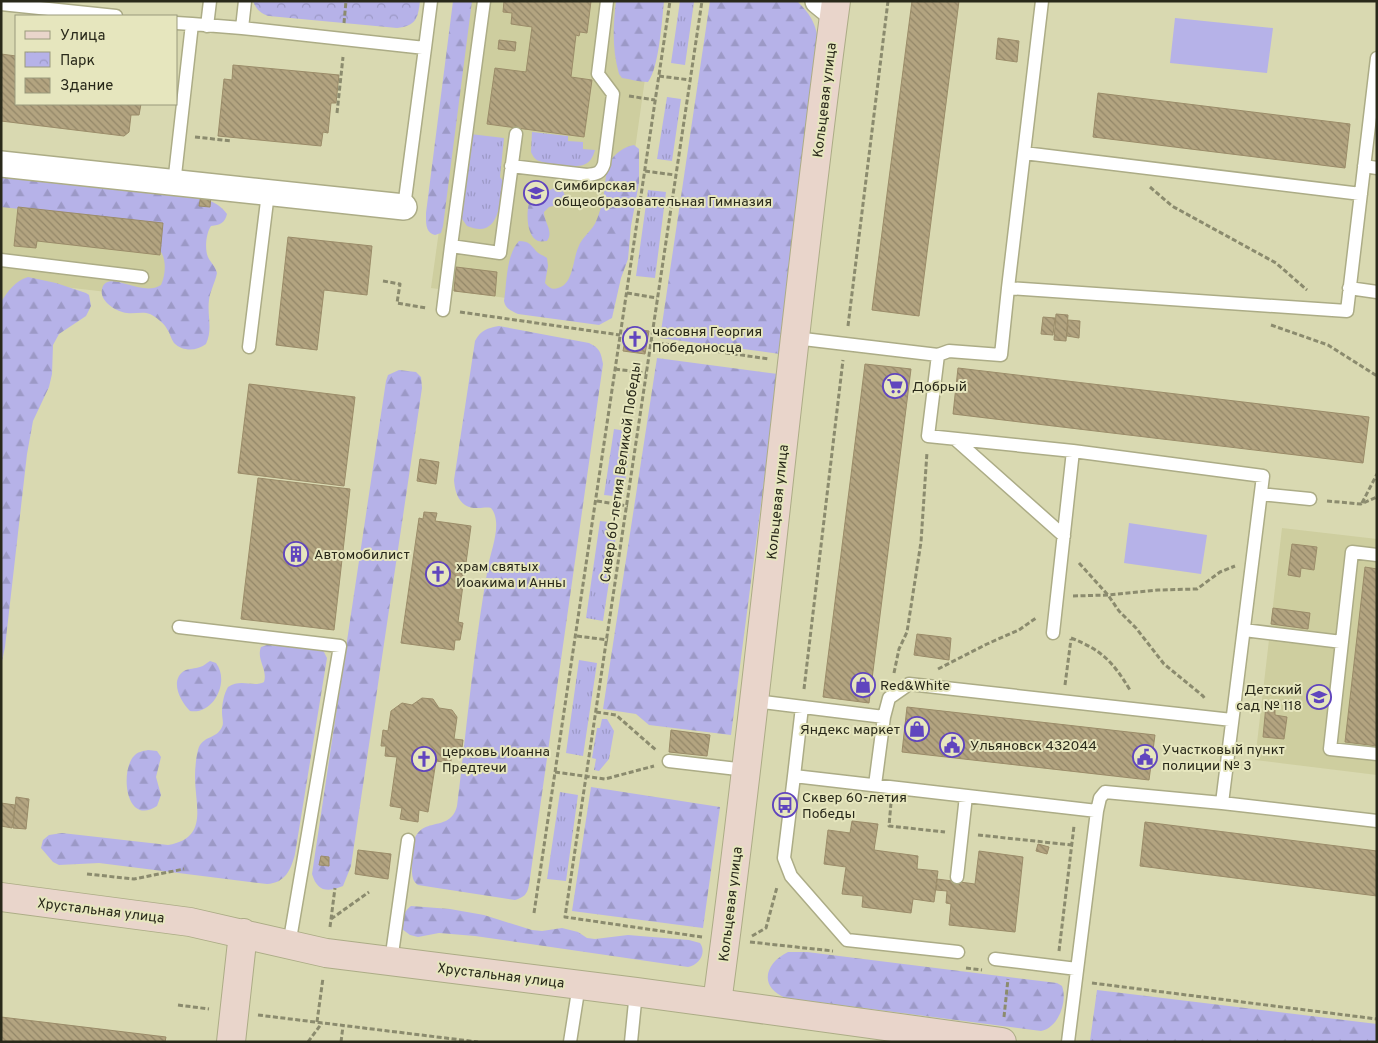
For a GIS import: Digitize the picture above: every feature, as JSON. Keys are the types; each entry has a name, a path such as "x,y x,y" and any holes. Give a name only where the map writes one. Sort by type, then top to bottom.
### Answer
{"street":[{"name":"Кольцевая улица","path":"717,1003 746,770 794,350 829,6"},
{"path":"1,164 174,184 404,207"},
{"name":"Хрустальная улица","path":"1,897 190,922 326,953 636,992 965,1039 1003,1030"},
{"path":"231,1042 243,933"}],"lane":[{"path":"207,26 210,1"},
{"path":"242,28 245,1"},
{"path":"404,207 431,1"},
{"path":"443,310 484,1"},
{"path":"511,166 587,175 596,174 601,171 604,164 613,94 598,74 607,1"},
{"path":"794,350 938,355 948,351 1001,356 1042,1"},
{"path":"1,4 81,7 112,15"},
{"path":"178,23 242,28 425,48"},
{"path":"174,184 192,24"},
{"path":"1008,288 1347,311 1361,194 1370,167 1377,58"},
{"path":"451,246 500,253 516,134"},
{"path":"1024,153 1361,194"},
{"path":"250,347 268,193"},
{"path":"1,260 142,277"},
{"path":"1350,288 1377,292"},
{"path":"938,355 928,436 1073,451 1263,476 1222,803"},
{"path":"955,439 1064,536"},
{"path":"1053,632 1073,451"},
{"path":"1261,494 1310,499"},
{"path":"1377,555 1352,552 1330,748 1377,754"},
{"path":"179,627 340,646 289,945"},
{"path":"1244,630 1342,642"},
{"path":"875,785 884,717 889,698 908,684 1232,720"},
{"path":"754,701 884,717"},
{"path":"802,707 784,858 791,876 847,940 958,952"},
{"path":"669,761 746,770"},
{"path":"794,776 1097,811"},
{"path":"1068,1042 1097,811 1100,798 1105,792 1377,821"},
{"path":"957,877 966,796"},
{"path":"392,962 408,840"},
{"path":"996,959 1077,969"},
{"path":"570,1042 580,985"},
{"path":"631,1042 636,992"}],"path":[{"path":"534,913 577,636 670,1"},
{"name":"Сквер 60-летия Великой Победы","path":"702,1 650,342 608,640 565,917 708,938"},
{"path":"337,114 345,39"},
{"path":"659,76 690,80"},
{"path":"613,94 656,100"},
{"path":"180,136 232,141"},
{"path":"1125,165 1172,206 1276,263 1313,296 1321,309"},
{"path":"645,171 675,175"},
{"path":"383,281 400,284 397,303 620,335"},
{"path":"627,293 658,298"},
{"path":"1269,325 1328,345 1377,376"},
{"path":"650,342 794,350"},
{"path":"615,369 646,373"},
{"path":"889,698 900,649 907,632 921,542 928,436"},
{"path":"1361,504 1377,474"},
{"path":"1310,499 1361,504 1377,497"},
{"path":"597,501 628,506"},
{"path":"1076,596 1197,589 1220,572 1252,559"},
{"path":"1080,564 1108,595 1119,611 1136,628 1164,664 1203,696 1215,718"},
{"path":"908,684 1019,630 1057,603"},
{"path":"577,636 608,640"},
{"path":"1071,638 1089,645 1104,656 1117,670 1133,694 1142,699 1154,711"},
{"path":"596,712 616,715 669,761"},
{"path":"556,772 605,779 669,761"},
{"path":"1057,967 1076,809"},
{"path":"743,942 766,928 784,858"},
{"path":"87,874 134,879 184,869"},
{"path":"330,927 335,888"},
{"path":"331,919 369,892"},
{"path":"1003,1030 1008,973"},
{"path":"308,1042 320,1023 323,978"},
{"path":"178,1005 215,1009"},
{"path":"258,1016 478,1042"},
{"path":"341,1042 343,1026"}],"shaded area":[{"name":"Симбирская общеобразовательная Гимназия","path":"471,1 656,1 612,312 431,288"},
{"path":"1,185 194,207 184,301 21,282 1,459"},
{"name":"Детский сад № 118","path":"1282,528 1377,539 1377,775 1255,760"}],"green space":[{"path":"253,1 420,1 415,20 408,25 397,28 269,16 259,11"},
{"path":"453,1 472,1 443,226 441,233 435,235 428,230 426,213"},
{"path":"616,1 664,1 655,66 648,82 622,78 619,74 614,38"},
{"path":"680,1 694,2 685,65 671,63"},
{"path":"710,1 797,1 815,26 818,38 819,45 780,354 660,338"},
{"path":"1175,18 1273,28 1267,73 1170,63"},
{"path":"667,97 681,99 672,161 657,159"},
{"path":"532,132 568,136 568,141 583,142 583,149 595,150 588,163 579,166 543,162 537,160 531,152"},
{"path":"470,134 504,138 500,177 503,181 501,199 496,217 486,228 478,229 467,226 460,216"},
{"path":"634,145 639,149 639,183 631,226 628,259 621,278 612,318 599,325 518,314 509,309 504,301 509,261 519,241 531,245 537,252 547,258 548,266 545,283 554,289 563,286 570,277 576,253 582,240 593,227 598,216 609,163 620,151"},
{"path":"1,173 188,196 210,201 223,209 227,214 225,220 222,223 211,226 206,242 207,256 217,273 210,293 209,333 206,344 194,349 182,348 174,343 166,327 155,317 147,313 118,311 103,298 102,289 105,283 111,281 144,288 153,288 161,285 165,266 163,256 158,248 39,211 1,207"},
{"path":"554,188 559,188 565,196 561,204 549,207 544,212 549,237 547,241 538,241 534,238 529,227 528,212 530,199 533,195 543,194"},
{"path":"648,190 666,192 655,278 636,276"},
{"path":"28,277 56,283 86,293 89,295 91,306 86,316 59,334 53,345 52,374 49,387 33,421 27,454 5,647 1,666 1,302 9,290"},
{"path":"499,326 589,343 599,351 603,364 529,885 525,895 515,900 418,885 413,879 412,870 413,844 417,835 428,826 448,820 457,806 479,626 496,521 491,508 472,508 463,504 456,491 454,480 475,341 485,330"},
{"path":"657,358 778,374 731,735 649,725 636,714 603,709"},
{"path":"399,370 416,372 421,377 422,388 351,866 343,886 327,890 317,884 312,874 386,381 388,375"},
{"path":"614,429 632,432 623,497 604,495"},
{"path":"600,521 618,523 603,621 586,618"},
{"path":"1129,523 1207,535 1201,574 1124,563"},
{"path":"267,645 322,648 327,658 295,854 286,875 278,881 267,884 99,863 59,865 53,862 41,848 43,840 49,835 62,833 168,845 190,836 195,828 197,819 195,770 200,745 216,734 222,727 223,702 228,687 238,683 260,684 264,682 265,673 260,652 261,647"},
{"path":"579,660 597,663 583,756 566,753"},
{"path":"210,661 216,663 220,670 221,679 217,695 206,708 199,711 190,711 180,697 177,680 184,671 201,667"},
{"path":"602,719 607,719 614,731 609,759 599,771 594,770 596,759 592,758 597,728 600,728"},
{"path":"148,750 157,751 161,757 156,777 161,795 157,806 146,810 138,809 132,803 128,794 127,773 134,756"},
{"path":"591,787 720,807 703,928 572,911"},
{"path":"560,792 578,795 566,881 547,879"},
{"path":"411,906 450,909 484,915 532,930 542,931 562,928 578,932 587,938 595,939 628,935 689,940 700,943 703,951 701,958 696,964 688,967 475,936 439,933 418,937 410,935 402,929 404,916"},
{"path":"788,952 807,952 1057,983 1062,986 1064,999 1057,1020 1047,1029 1041,1031 786,998 771,988 768,982 768,975 774,962"},
{"path":"1097,990 1377,1024 1377,1042 1090,1041"}],"building":[{"path":"504,1 591,1 587,33 580,32 579,36 576,35 571,77 592,80 584,137 487,124 495,68 526,72 532,27 511,24 512,13 503,12"},
{"path":"912,1 959,1 919,316 872,310"},
{"path":"998,38 1019,41 1017,62 996,59"},
{"path":"499,40 516,42 515,51 498,49"},
{"path":"1,54 15,56 15,105 141,105 139,115 131,115 129,132 124,136 1,121"},
{"path":"233,65 339,75 336,103 331,103 328,133 323,132 321,146 218,136 224,79 232,80"},
{"path":"1098,93 1350,124 1345,168 1093,137"},
{"path":"201,195 211,196 210,207 199,206"},
{"path":"18,207 163,223 160,255 37,241 36,248 14,246"},
{"path":"288,237 372,246 367,295 324,290 317,350 276,345"},
{"path":"456,267 497,272 495,296 454,291"},
{"path":"1056,314 1068,315 1066,341 1054,340"},
{"path":"1043,317 1055,318 1053,335 1041,334"},
{"path":"1068,320 1080,321 1079,338 1067,336"},
{"path":"627,328 649,331 645,354 623,351"},
{"path":"865,364 911,369 869,703 823,697"},
{"path":"958,368 1369,417 1363,463 953,414"},
{"path":"249,384 355,397 344,486 238,473"},
{"path":"420,459 439,462 436,484 417,481"},
{"name":"Автомобилист","path":"258,478 350,489 334,630 241,619"},
{"name":"храм святых Иоакима и Анны","path":"424,512 437,513 435,521 471,526 458,622 463,623 460,640 455,640 454,650 401,643 419,518 423,519"},
{"path":"1292,544 1317,547 1314,570 1301,568 1300,577 1288,575"},
{"path":"1365,567 1377,569 1377,746 1345,742"},
{"path":"1273,608 1310,613 1308,629 1271,624"},
{"path":"917,634 951,638 949,660 914,655"},
{"name":"церковь Иоанна Предтечи","path":"422,698 433,699 439,708 452,710 457,717 454,739 463,740 461,756 451,755 451,763 436,761 428,812 419,810 418,822 400,819 402,808 390,806 397,757 385,756 386,746 381,746 383,730 388,731 391,711 402,703 412,705"},
{"path":"1266,705 1275,706 1275,715 1287,717 1284,739 1263,737"},
{"path":"907,707 1155,735 1149,780 902,752"},
{"path":"671,730 710,735 707,756 669,752"},
{"path":"16,797 29,799 26,829 13,828"},
{"path":"1,803 15,805 12,828 1,826"},
{"path":"852,821 878,824 874,850 918,856 917,869 938,871 934,902 913,899 911,913 862,907 863,896 842,894 846,867 824,864 828,830 850,833"},
{"path":"1145,822 1377,851 1377,896 1140,866"},
{"path":"1038,844 1049,847 1047,854 1036,851"},
{"path":"358,850 391,854 388,879 355,874"},
{"path":"979,851 1023,857 1015,932 949,925 951,904 946,903 947,891 936,890 937,879 975,884"},
{"path":"321,856 329,857 329,866 319,865"},
{"path":"1,1017 166,1037 165,1042 1,1042"}],"place":[{"name":"Симбирская общеобразовательная Гимназия","path":"536,193"},
{"name":"часовня Георгия Победоносца","path":"635,339"},
{"name":"Добрый","path":"895,386"},
{"name":"Автомобилист","path":"296,554"},
{"name":"храм святых Иоакима и Анны","path":"438,574"},
{"name":"Red&White","path":"863,685"},
{"name":"Детский сад № 118","path":"1319,697"},
{"name":"Яндекс маркет","path":"917,729"},
{"name":"Ульяновск 432044","path":"952,745"},
{"name":"Участковый пункт полиции № 3","path":"1145,757"},
{"name":"церковь Иоанна Предтечи","path":"424,759"},
{"name":"Сквер 60-летия Победы","path":"785,805"}]}
